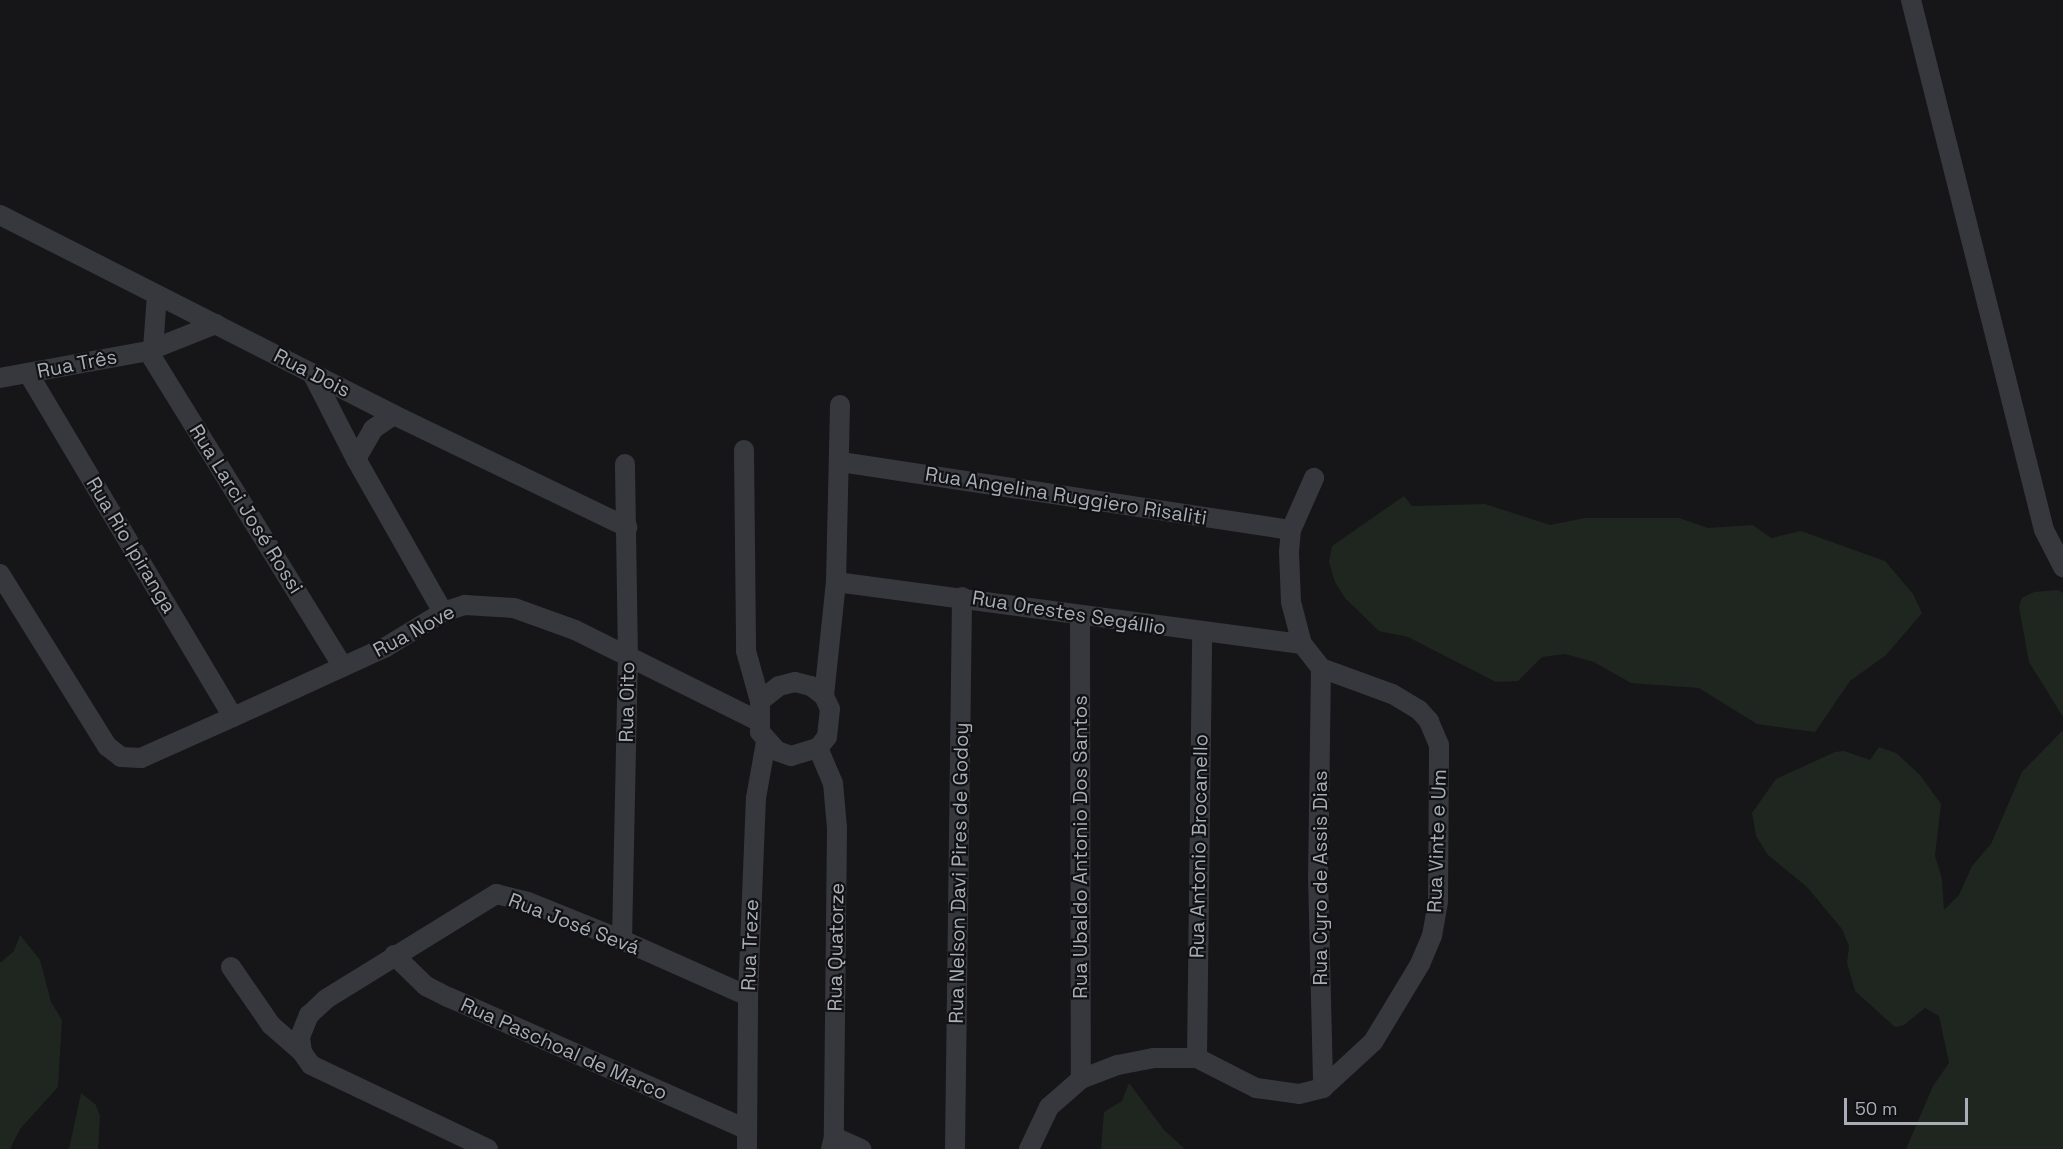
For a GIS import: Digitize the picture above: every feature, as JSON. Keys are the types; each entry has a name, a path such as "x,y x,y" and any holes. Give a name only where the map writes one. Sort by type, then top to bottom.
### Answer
{"street":[{"path":"1911,0 2044,530 2063,567"},
{"name":"Rua Dois","path":"0,215 394,415 627,527"},
{"path":"151,350 158,295"},
{"name":"Rua Três","path":"0,378 151,350 216,324"},
{"name":"Rua Larci José Rossi","path":"151,350 343,667"},
{"name":"Rua Rio Ipiranga","path":"28,373 233,717"},
{"path":"312,373 356,459 443,612"},
{"path":"744,450 746,651 760,701 758,721 766,742 791,756 818,748 832,723 824,696 836,582 842,462 840,405"},
{"path":"356,459 373,429 394,415"},
{"name":"Rua Angelina Ruggiero Risaliti","path":"842,462 1291,530"},
{"name":"Rua Oito","path":"622,940 628,658 625,464"},
{"path":"1314,478 1291,530 1291,602 1302,644 1321,669"},
{"name":"Rua Nove","path":"0,574 107,746 121,757 141,758 343,667 443,612 465,605 514,608 575,630 758,721"},
{"name":"Rua Orestes Segállio","path":"836,582 962,597 1202,633 1302,644"},
{"name":"Rua Nelson Davi Pires de Godoy","path":"955,1149 962,597"},
{"name":"Rua Ubaldo Antonio Dos Santos","path":"1080,615 1081,1079"},
{"name":"Rua Antonio Brocanello","path":"1197,1058 1202,633"},
{"name":"Rua Vinte e Um","path":"1321,669 1392,694 1419,710 1429,722 1439,745 1440,767 1438,901 1432,936 1420,964 1373,1042 1323,1088"},
{"name":"Rua Cyro de Assis Dias","path":"1321,669 1318,876 1323,1088"},
{"path":"760,701 779,686 795,682 811,686 824,696"},
{"name":"Rua Treze","path":"747,1149 744,1128 756,798 766,742"},
{"name":"Rua Quatorze","path":"818,748 833,783 837,828 833,1143"},
{"name":"Rua José Sevá","path":"301,1045 309,1015 326,999 496,894 528,902 622,940 748,996"},
{"name":"Rua Paschoal de Marco","path":"394,955 408,972 448,997 744,1128"},
{"path":"231,966 271,1025 301,1045 311,1065 331,1077 488,1149"},
{"path":"1029,1149 1049,1107 1081,1079 1145,1059 1197,1058 1256,1088 1299,1094 1323,1088"},
{"path":"833,1143 861,1149"}],"shaded area":[{"path":"1404,496 1412,506 1485,504 1550,525 1585,518 1679,518 1708,528 1753,525 1771,538 1801,531 1885,561 1913,594 1922,613 1886,655 1850,681 1815,732 1757,724 1699,688 1631,683 1594,662 1565,654 1542,657 1518,681 1496,682 1408,637 1379,631 1345,598 1335,582 1329,562 1332,546"},
{"path":"2058,590 2063,593 2063,717 2029,662 2019,607 2022,598 2034,592"},
{"path":"2063,730 2063,1149 1906,1149 1933,1086 1949,1063 1939,1016 1925,1008 1904,1025 1895,1027 1855,991 1847,963 1849,946 1842,929 1807,887 1768,855 1756,836 1752,813 1776,779 1835,752 1844,751 1870,760 1879,747 1896,753 1920,775 1941,804 1935,856 1942,879 1944,910 1959,895 1972,866 1991,844 2022,772"},
{"path":"20,935 40,960 51,1002 62,1020 58,1087 20,1129 10,1149 0,1149 0,963 14,951"},
{"path":"1129,1083 1164,1130 1185,1149 1101,1149 1104,1112 1122,1101"},
{"path":"81,1093 96,1105 100,1116 98,1149 69,1149"}]}
